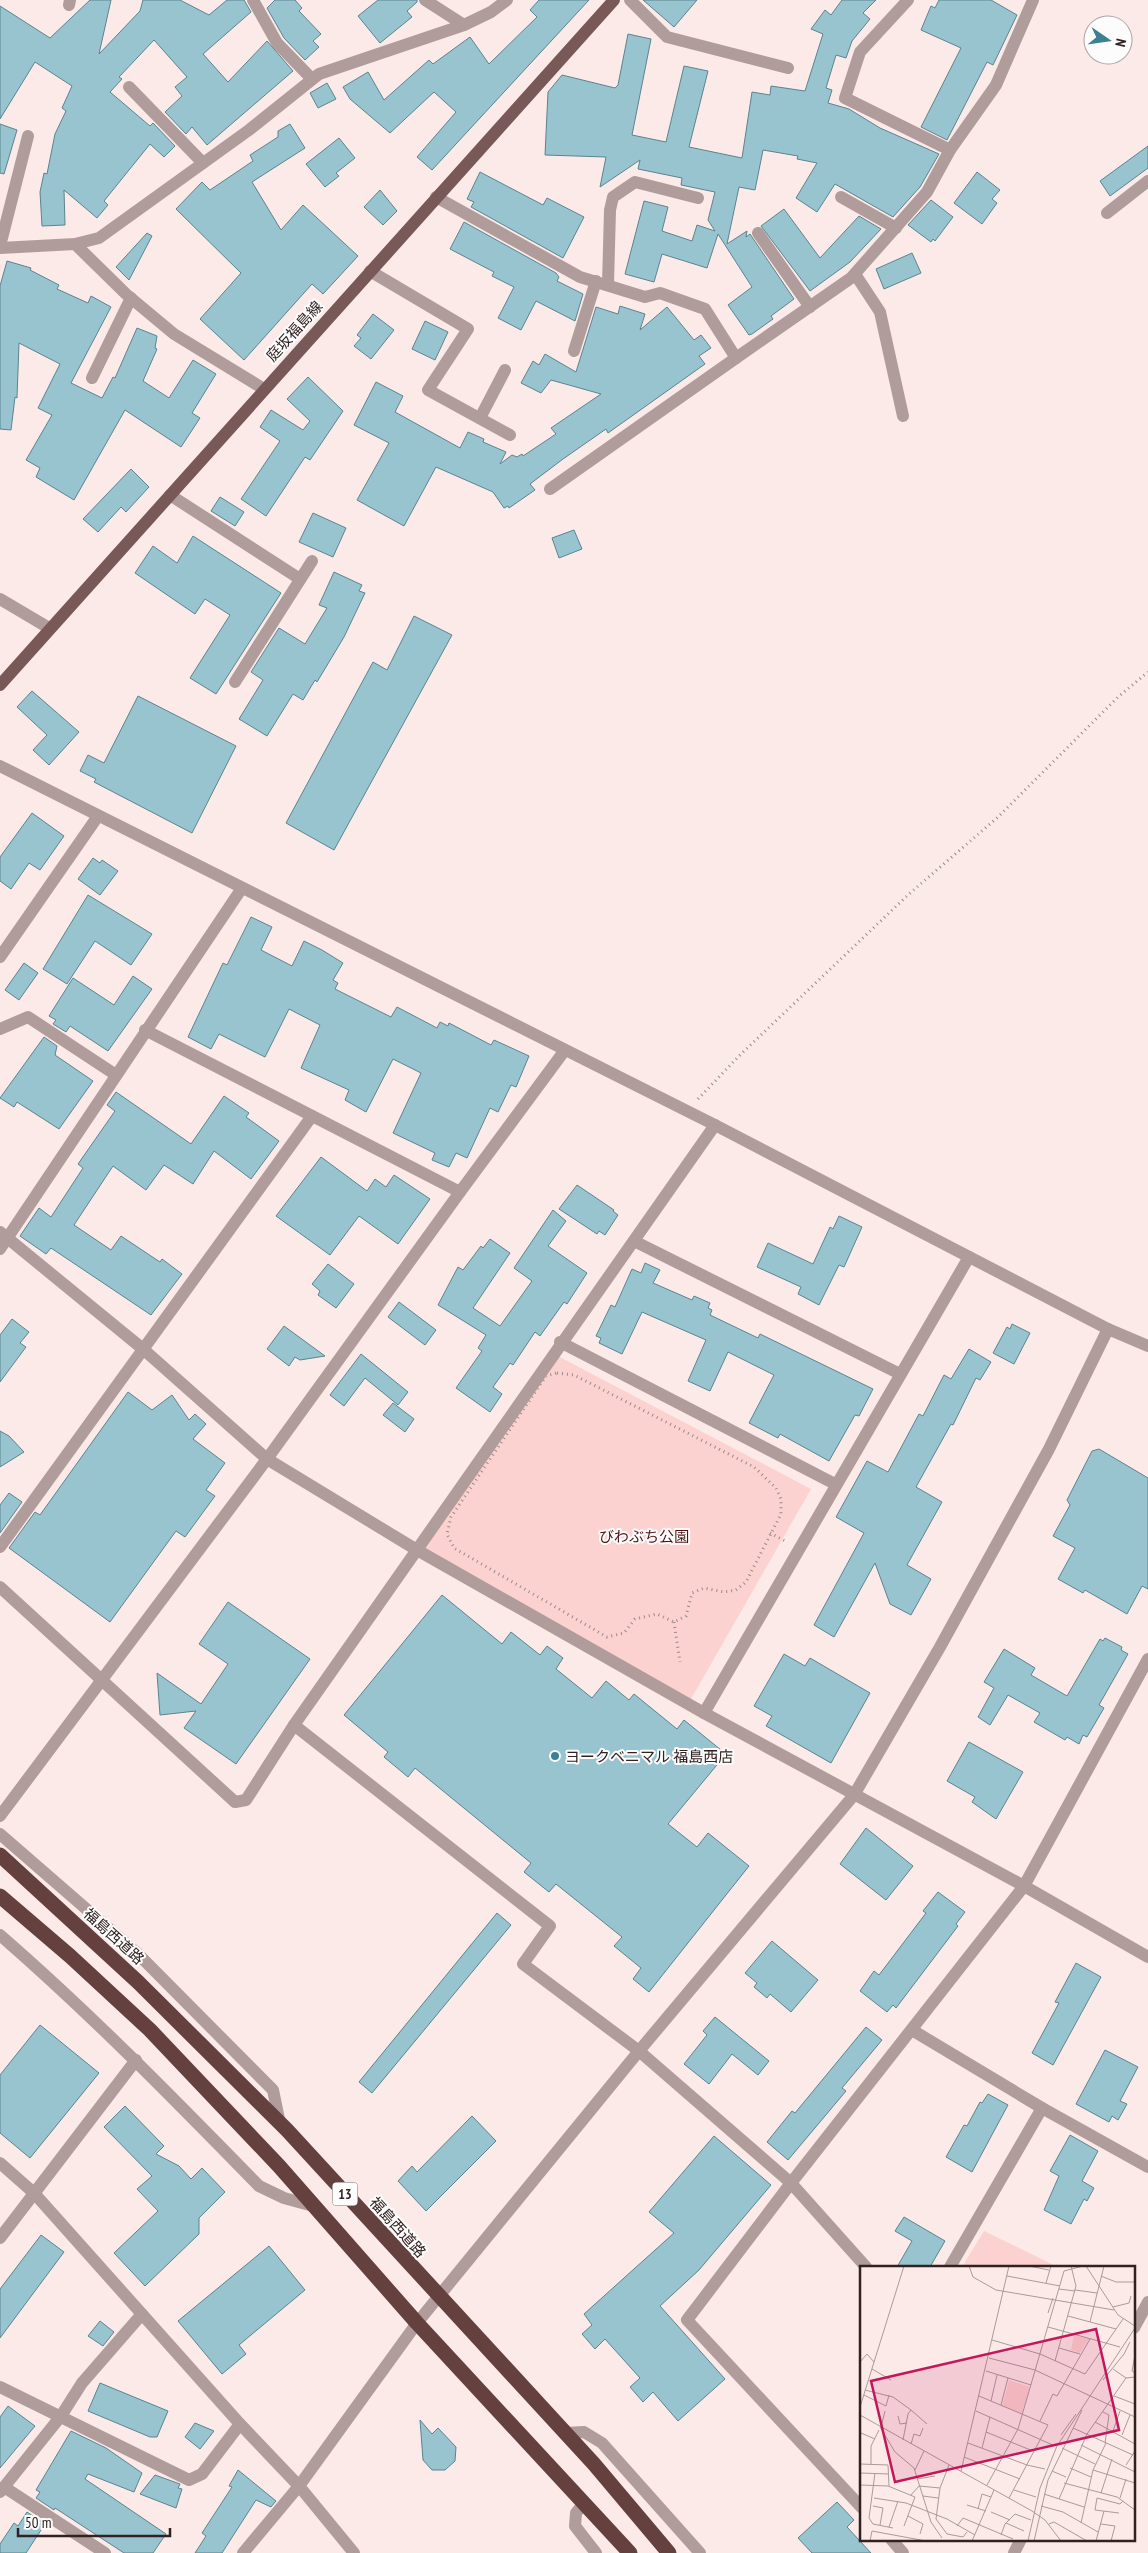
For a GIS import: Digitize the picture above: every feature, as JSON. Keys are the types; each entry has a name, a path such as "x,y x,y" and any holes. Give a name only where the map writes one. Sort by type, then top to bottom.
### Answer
{"highway":[{"name":"福島西道路","path":"0,1855 138,1982 280,2124 565,2432 669,2553"},
{"name":"13","path":"0,1896 70,1956 150,2030 314,2206 417,2323 630,2553"}],"main road":[{"name":"庭坂福島線","path":"0,685 49,628 614,0"}],"street":[{"path":"253,0 277,44 312,79"},
{"path":"425,0 464,25"},
{"path":"28,136 0,247 75,244 99,238 203,163 319,74 464,25 491,12 507,0"},
{"path":"630,0 667,37 788,68"},
{"path":"908,0 860,52 845,98 950,150"},
{"path":"550,489 855,274 927,192 950,150 996,85 1033,0"},
{"path":"129,87 203,163"},
{"path":"1107,213 1148,181"},
{"path":"574,352 602,282 613,197 635,182 698,198"},
{"path":"436,197 580,276 645,297 660,293 705,309 736,358"},
{"path":"841,197 896,228"},
{"path":"758,233 810,306"},
{"path":"75,244 131,298 174,334 264,389"},
{"path":"370,271 468,329 428,390 510,435"},
{"path":"855,274 880,312 903,416"},
{"path":"92,378 131,298"},
{"path":"480,418 505,370"},
{"path":"170,495 300,580"},
{"path":"235,682 312,561"},
{"path":"0,599 49,628"},
{"path":"0,766 715,1125 1108,1329 1148,1346"},
{"path":"0,957 98,816"},
{"path":"0,1249 4,1235 116,1075 242,888"},
{"path":"0,1029 28,1017 116,1075"},
{"path":"145,1030 460,1192"},
{"path":"0,1816 267,1459 565,1050"},
{"path":"0,1547 312,1116"},
{"path":"0,1587 235,1802 246,1800 294,1725 560,1342 634,1241 715,1125"},
{"path":"4,1235 143,1349 267,1459 417,1550 704,1713 1024,1886 1148,1957"},
{"path":"634,1241 900,1374"},
{"path":"704,1713 835,1484 969,1257"},
{"path":"243,2553 299,2486 417,2323 639,2051 854,1795 940,1647 1039,1466 1108,1329"},
{"path":"560,1342 835,1484"},
{"path":"860,2506 687,2320 791,2183 1024,1886 1148,1659"},
{"path":"294,1725 550,1926 523,1964 639,2051 791,2183 865,2266"},
{"path":"0,1834 137,1953 272,2090 280,2124"},
{"path":"0,1935 52,1980 136,2060 259,2186 284,2198 314,2206"},
{"path":"912,2030 1042,2108 1148,2167"},
{"path":"0,2238 136,2060"},
{"path":"951,2266 1042,2108"},
{"path":"0,2163 34,2193 240,2424 299,2486 354,2553"},
{"path":"1136,2324 1148,2302"},
{"path":"105,2553 2,2489 61,2416 82,2383 142,2314"},
{"path":"0,2387 189,2480 202,2474 240,2424"},
{"path":"565,2432 584,2432 602,2443 700,2553"},
{"path":"584,2503 576,2513 575,2526 596,2553"},
{"path":"892,2540 903,2553"},
{"path":"1014,2553 1020,2540"}],"path":[{"path":"687,1111 740,1055 909,894 997,818 1118,697 1148,672"},
{"path":"557,1373 574,1375 754,1467 776,1488 782,1498 781,1514 746,1582 736,1590 724,1592 704,1588 692,1593 686,1616 674,1622 657,1614 635,1619 624,1633 608,1637 454,1548 447,1534 451,1517 546,1376 557,1373"},
{"path":"674,1622 680,1662"}],"green space":[{"name":"びわぶち公園","path":"554,1354 811,1489 691,1699 421,1549"},
{"path":"984,2231 1056,2266 963,2266"}],"building":[{"path":"90,0 111,0 99,54 140,11 143,0 180,0 209,15 227,0 244,0 251,12 203,54 228,82 267,41 293,71 207,145 192,127 186,134 165,112 182,96 175,87 187,77 154,40 119,77 122,79 110,92 150,126 153,123 175,146 164,157 150,144 104,201 108,205 97,218 64,190 65,225 42,226 40,192 44,173 47,174 55,134 66,111 62,108 72,86 35,62 0,119 0,6 50,38"},
{"path":"275,0 295,0 302,8 299,11 321,34 313,41 319,47 305,60 284,38 267,8"},
{"path":"378,0 417,0 407,11 412,17 380,43 358,16"},
{"path":"539,0 589,0 432,170 417,157 456,112 434,92 390,133 350,99 343,87 368,72 384,100 429,60 433,64 470,37 489,64 537,17 530,10"},
{"path":"643,0 697,0 674,27"},
{"path":"842,0 876,0 863,13 870,19 852,41 846,58 836,55 826,88 832,90 828,103 849,109 880,128 939,154 920,187 893,217 835,184 817,212 796,198 817,163 797,159 798,156 763,150 755,190 739,187 727,244 747,231 746,237 750,234 794,299 771,316 773,319 749,335 728,305 752,287 718,234 707,268 662,254 654,282 625,274 644,201 668,207 662,231 692,241 697,225 715,231 708,220 715,192 681,185 682,178 638,169 640,160 600,187 606,157 545,155 548,92 562,75 615,88 618,85 628,34 651,39 632,135 666,142 684,66 708,71 689,147 742,158 752,92 770,95 771,86 805,91 823,34 811,29 825,10 831,15"},
{"path":"939,0 991,0 1017,15 993,65 987,62 947,140 921,127 961,48 921,30 931,6 935,8"},
{"path":"327,83 336,99 318,108 310,93"},
{"path":"0,124 17,130 4,174 0,173"},
{"path":"290,124 305,148 252,182 281,230 303,205 358,256 323,294 312,284 244,360 200,319 241,273 176,209 202,182 210,190 253,161 250,155 278,137 278,131"},
{"path":"339,138 355,158 336,173 339,176 325,187 306,164"},
{"path":"1148,146 1148,168 1110,196 1100,181"},
{"path":"480,172 543,205 547,198 584,217 563,258 471,207 474,202 467,199"},
{"path":"977,172 1000,190 992,199 997,203 982,224 954,203"},
{"path":"380,190 397,211 383,225 364,207"},
{"path":"931,200 953,217 935,241 933,239 931,242 908,225"},
{"path":"784,209 820,258 859,216 881,229 850,262 810,291 761,226"},
{"path":"464,222 556,273 559,277 557,281 583,294 575,321 536,301 521,330 498,318 514,287 492,276 494,272 450,249"},
{"path":"147,233 152,236 129,280 116,267"},
{"path":"912,253 921,273 884,289 876,269"},
{"path":"7,261 31,268 30,270 59,285 57,289 88,303 91,296 111,307 71,383 102,398 113,377 115,378 137,328 157,336 155,348 157,349 143,381 169,398 193,360 216,374 192,413 200,418 181,447 125,410 74,500 36,477 40,468 26,460 52,415 38,408 60,364 19,343 17,398 15,397 11,430 0,429 0,286"},
{"path":"620,306 645,314 640,330 667,307 694,340 701,335 711,348 699,356 705,364 608,433 606,429 563,459 530,484 535,490 509,508 508,506 504,508 493,492 436,467 404,526 357,500 389,443 354,425 376,382 403,396 395,412 460,448 468,432 484,439 483,442 506,452 500,464 512,455 517,457 522,454 523,456 556,434 551,428 601,394 551,380 541,393 521,383 533,361 539,365 545,354 576,372 596,307 618,314"},
{"path":"373,314 394,330 371,359 354,346 361,338 357,335"},
{"path":"425,321 448,332 435,360 412,349"},
{"path":"308,377 343,411 310,460 305,457 266,516 241,499 280,441 260,427 271,410 303,430 310,421 287,399"},
{"path":"131,469 149,487 126,512 121,507 98,532 83,519"},
{"path":"220,497 244,512 235,526 211,511"},
{"path":"313,513 346,528 333,557 299,542"},
{"path":"574,530 582,549 559,558 552,538"},
{"path":"193,536 281,593 216,694 190,678 230,615 205,599 195,614 135,573 153,546 177,563"},
{"path":"334,572 362,585 359,591 365,593 344,637 317,682 315,680 303,700 293,694 267,736 239,719 263,680 251,672 279,628 305,644 327,608 319,605"},
{"path":"414,616 452,635 334,850 286,823 373,662 387,670"},
{"path":"32,691 79,732 49,765 33,750 47,735 17,707"},
{"path":"138,696 236,746 192,833 94,782 96,779 80,771 88,755 104,763"},
{"path":"32,813 64,836 40,870 29,863 11,889 0,881 0,857"},
{"path":"93,858 100,863 102,860 118,871 100,895 78,879"},
{"path":"88,895 152,934 131,965 95,941 67,984 43,969"},
{"path":"251,917 272,927 261,950 292,966 304,941 322,950 343,963 333,980 338,983 335,989 391,1017 397,1007 437,1028 440,1022 448,1026 449,1023 491,1045 494,1040 529,1056 516,1087 511,1085 498,1112 490,1108 467,1158 456,1153 449,1167 432,1160 435,1153 393,1133 421,1073 393,1059 366,1112 345,1100 349,1090 301,1068 320,1025 289,1009 265,1057 219,1034 211,1049 188,1037 223,963 227,965"},
{"path":"24,963 38,973 19,1000 5,990"},
{"path":"133,976 152,989 108,1051 70,1026 66,1032 53,1024 56,1020 49,1016 73,978 114,1005"},
{"path":"44,1037 57,1046 55,1055 93,1081 59,1129 17,1102 14,1107 0,1098"},
{"path":"116,1092 191,1144 224,1096 249,1113 246,1117 279,1141 251,1179 214,1151 193,1184 164,1165 146,1190 113,1166 74,1225 111,1250 121,1236 160,1262 162,1259 182,1274 151,1315 51,1248 46,1254 20,1236 39,1208 51,1217 83,1168 78,1164 115,1111 107,1105"},
{"path":"321,1157 367,1191 375,1179 386,1187 394,1175 430,1199 398,1244 359,1216 330,1255 276,1216"},
{"path":"577,1185 614,1210 618,1215 605,1235 599,1231 597,1234 559,1209"},
{"path":"553,1210 566,1221 548,1246 587,1273 567,1304 564,1302 540,1336 535,1332 513,1365 510,1363 493,1387 502,1394 490,1412 456,1388 482,1351 478,1348 486,1335 438,1305 458,1267 463,1270 481,1246 483,1248 490,1239 510,1253 473,1308 500,1326 532,1281 514,1268"},
{"path":"839,1216 862,1227 844,1267 839,1265 819,1305 798,1294 801,1287 757,1267 768,1243 813,1264 830,1227 833,1229"},
{"path":"645,1263 660,1270 653,1283 692,1300 694,1296 710,1303 708,1308 712,1310 710,1315 758,1338 760,1334 873,1389 859,1416 855,1415 829,1461 780,1434 778,1438 749,1423 774,1375 728,1352 710,1391 688,1381 706,1340 642,1312 622,1354 599,1343 601,1338 596,1336 611,1305 615,1307 632,1269 641,1273"},
{"path":"328,1264 354,1284 336,1308 318,1295 320,1291 312,1284"},
{"path":"399,1302 436,1330 425,1345 388,1317"},
{"path":"12,1319 29,1332 20,1343 26,1347 0,1382 0,1335"},
{"path":"1012,1324 1030,1333 1014,1364 993,1353 1007,1327 1010,1329"},
{"path":"284,1326 325,1356 300,1360 295,1357 289,1366 267,1349"},
{"path":"969,1349 991,1362 980,1380 976,1378 953,1425 951,1424 916,1487 942,1502 907,1565 931,1579 911,1615 890,1604 875,1563 834,1637 814,1625 864,1533 836,1517 867,1461 888,1472 919,1414 923,1416 944,1375 951,1379"},
{"path":"361,1354 408,1392 398,1405 365,1378 344,1406 330,1395"},
{"path":"128,1392 152,1410 172,1395 189,1420 195,1414 206,1424 193,1439 225,1463 206,1490 215,1496 185,1537 176,1531 110,1622 9,1548 35,1512 40,1515"},
{"path":"393,1403 414,1419 405,1432 383,1415"},
{"path":"0,1431 9,1436 24,1452 0,1467"},
{"path":"1099,1449 1148,1478 1148,1589 1142,1586 1127,1614 1085,1590 1083,1593 1058,1579 1075,1548 1053,1536 1070,1505 1067,1500 1092,1451"},
{"path":"9,1493 22,1502 0,1533 0,1505"},
{"name":"ヨークベニマル 福島西店","path":"442,1595 502,1644 511,1632 540,1655 547,1646 563,1658 556,1669 592,1698 606,1681 629,1700 634,1694 677,1729 684,1720 726,1754 668,1824 697,1847 708,1833 749,1866 649,1992 633,1979 641,1968 614,1946 622,1937 556,1884 549,1892 524,1872 531,1863 415,1768 408,1777 384,1757 388,1752 344,1715"},
{"path":"228,1602 310,1659 236,1764 184,1728 196,1711 160,1715 157,1673 201,1704 228,1664 199,1644"},
{"path":"1105,1638 1122,1647 1121,1650 1128,1654 1099,1705 1104,1708 1087,1737 1083,1735 1079,1744 1067,1737 1065,1740 1034,1722 1040,1713 1008,1695 990,1725 978,1717 994,1688 984,1682 1004,1649 1035,1668 1031,1675 1067,1696 1100,1639 1103,1641"},
{"path":"784,1654 805,1666 810,1658 870,1693 831,1763 766,1726 772,1716 754,1706"},
{"path":"969,1742 1023,1772 996,1819 972,1802 975,1797 947,1781"},
{"path":"866,1828 913,1866 886,1900 840,1864"},
{"path":"938,1892 965,1912 956,1924 958,1926 896,2008 893,2005 887,2012 860,1991 874,1971 879,1975 926,1913 923,1911"},
{"path":"497,1913 511,1925 372,2093 359,2082"},
{"path":"772,1941 818,1980 791,2012 770,1994 767,1998 754,1987 757,1983 745,1973"},
{"path":"1076,1963 1101,1977 1053,2065 1032,2053 1059,2003 1055,2002"},
{"path":"715,2017 769,2061 758,2075 732,2054 709,2084 684,2064 707,2035 703,2031"},
{"path":"40,2025 99,2073 30,2158 0,2133 0,2075"},
{"path":"866,2027 882,2040 842,2088 846,2091 788,2160 767,2142 792,2111 795,2113"},
{"path":"1105,2050 1138,2067 1120,2101 1127,2104 1118,2120 1112,2116 1109,2122 1076,2104"},
{"path":"988,2094 1008,2105 972,2172 946,2157 964,2125 967,2126 980,2102 982,2103"},
{"path":"125,2106 164,2146 156,2154 179,2166 191,2179 202,2168 225,2192 199,2218 199,2234 145,2286 114,2253 158,2211 137,2189 152,2176 104,2127"},
{"path":"472,2116 496,2141 426,2211 398,2181 412,2166 417,2172"},
{"path":"1070,2135 1098,2151 1082,2181 1094,2188 1087,2201 1084,2199 1071,2224 1044,2210 1059,2176 1050,2171"},
{"path":"714,2136 771,2185 699,2270 660,2306 725,2379 678,2421 653,2392 643,2402 630,2387 640,2378 605,2339 595,2349 582,2334 592,2325 584,2314 674,2233 649,2212"},
{"path":"904,2217 945,2241 931,2266 898,2266 912,2241 895,2231"},
{"path":"41,2235 64,2252 0,2338 0,2289"},
{"path":"269,2246 305,2290 239,2345 246,2354 222,2374 178,2321"},
{"path":"100,2321 114,2332 103,2346 88,2336"},
{"path":"100,2383 168,2411 157,2437 150,2437 88,2411"},
{"path":"8,2406 35,2426 0,2468 0,2417"},
{"path":"420,2420 432,2434 438,2428 456,2447 455,2461 445,2470 432,2470 423,2460"},
{"path":"195,2423 214,2431 200,2449 185,2437"},
{"path":"71,2431 106,2448 142,2473 134,2492 88,2474 85,2479 166,2534 153,2553 124,2553 55,2508 54,2510 36,2498 40,2492 36,2490"},
{"path":"238,2470 276,2501 271,2507 256,2500 222,2553 195,2553 206,2536 202,2533 232,2487 229,2486"},
{"path":"155,2475 180,2484 178,2488 182,2489 176,2508 140,2494"},
{"path":"837,2502 854,2520 847,2527 871,2553 812,2553 798,2538"},
{"path":"27,2512 45,2524 26,2553 0,2553 0,2544 14,2523 18,2526"}],"place":[{"name":"ヨークベニマル 福島西店","path":"555,1756"}]}
